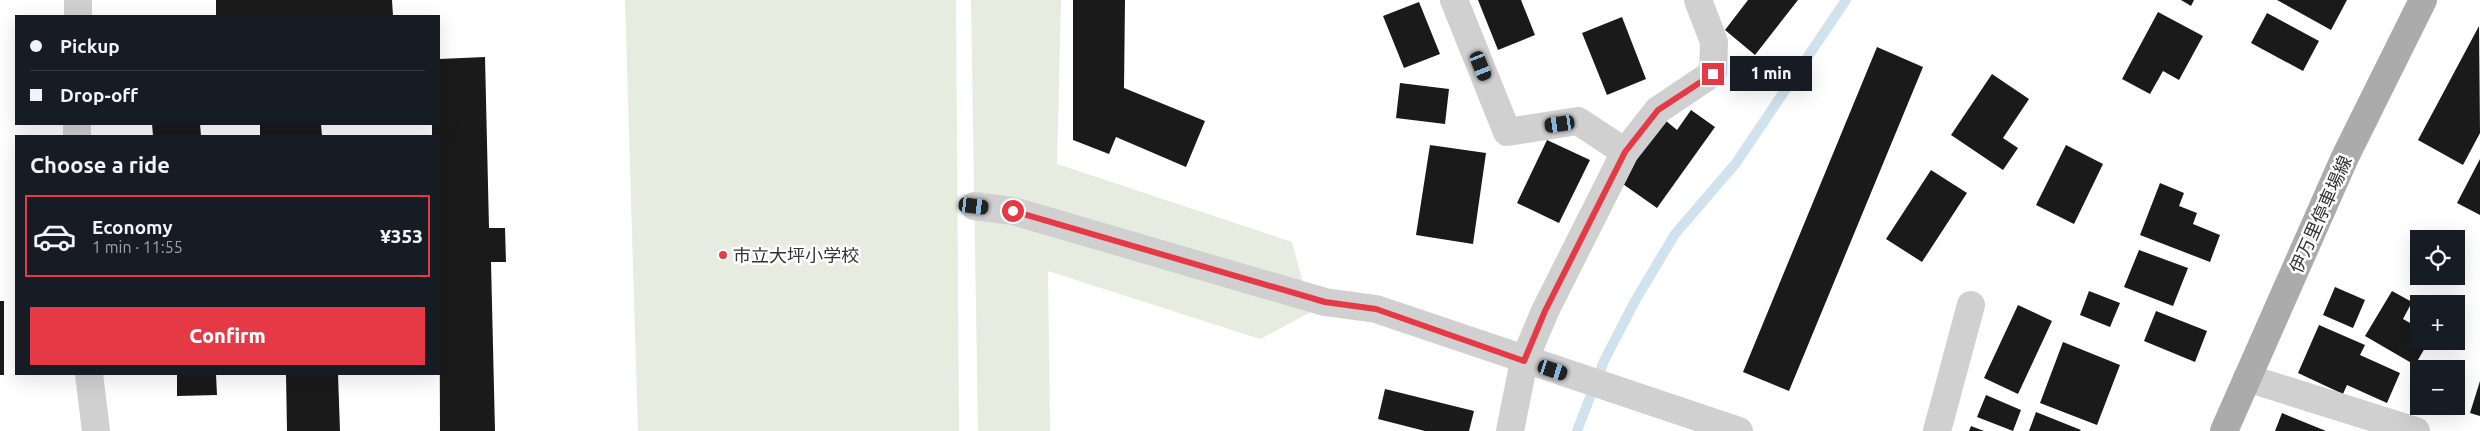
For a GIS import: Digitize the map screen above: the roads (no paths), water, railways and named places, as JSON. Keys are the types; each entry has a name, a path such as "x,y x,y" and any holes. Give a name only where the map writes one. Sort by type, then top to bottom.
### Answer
{"main road":[{"name":"伊万里停車場線","path":"2224,431 2345,157 2423,0"}],"street":[{"path":"78,0 78,15"},
{"path":"1454,0 1507,132 1578,122 1625,152"},
{"path":"1510,431 1524,361 1545,311 1625,152 1658,110 1713,74 1714,42 1698,0"},
{"path":"974,206 1013,211 1325,302 1376,309 1524,361 1739,431"},
{"path":"1937,431 1971,306"},
{"path":"89,375 96,431"},
{"path":"2247,378 2416,431"}],"waterway":[{"path":"1577,431 1604,361 1635,301 1675,234 1736,163 1846,0"}],"place":[{"name":"市立大坪小学校","path":"723,255"}]}
